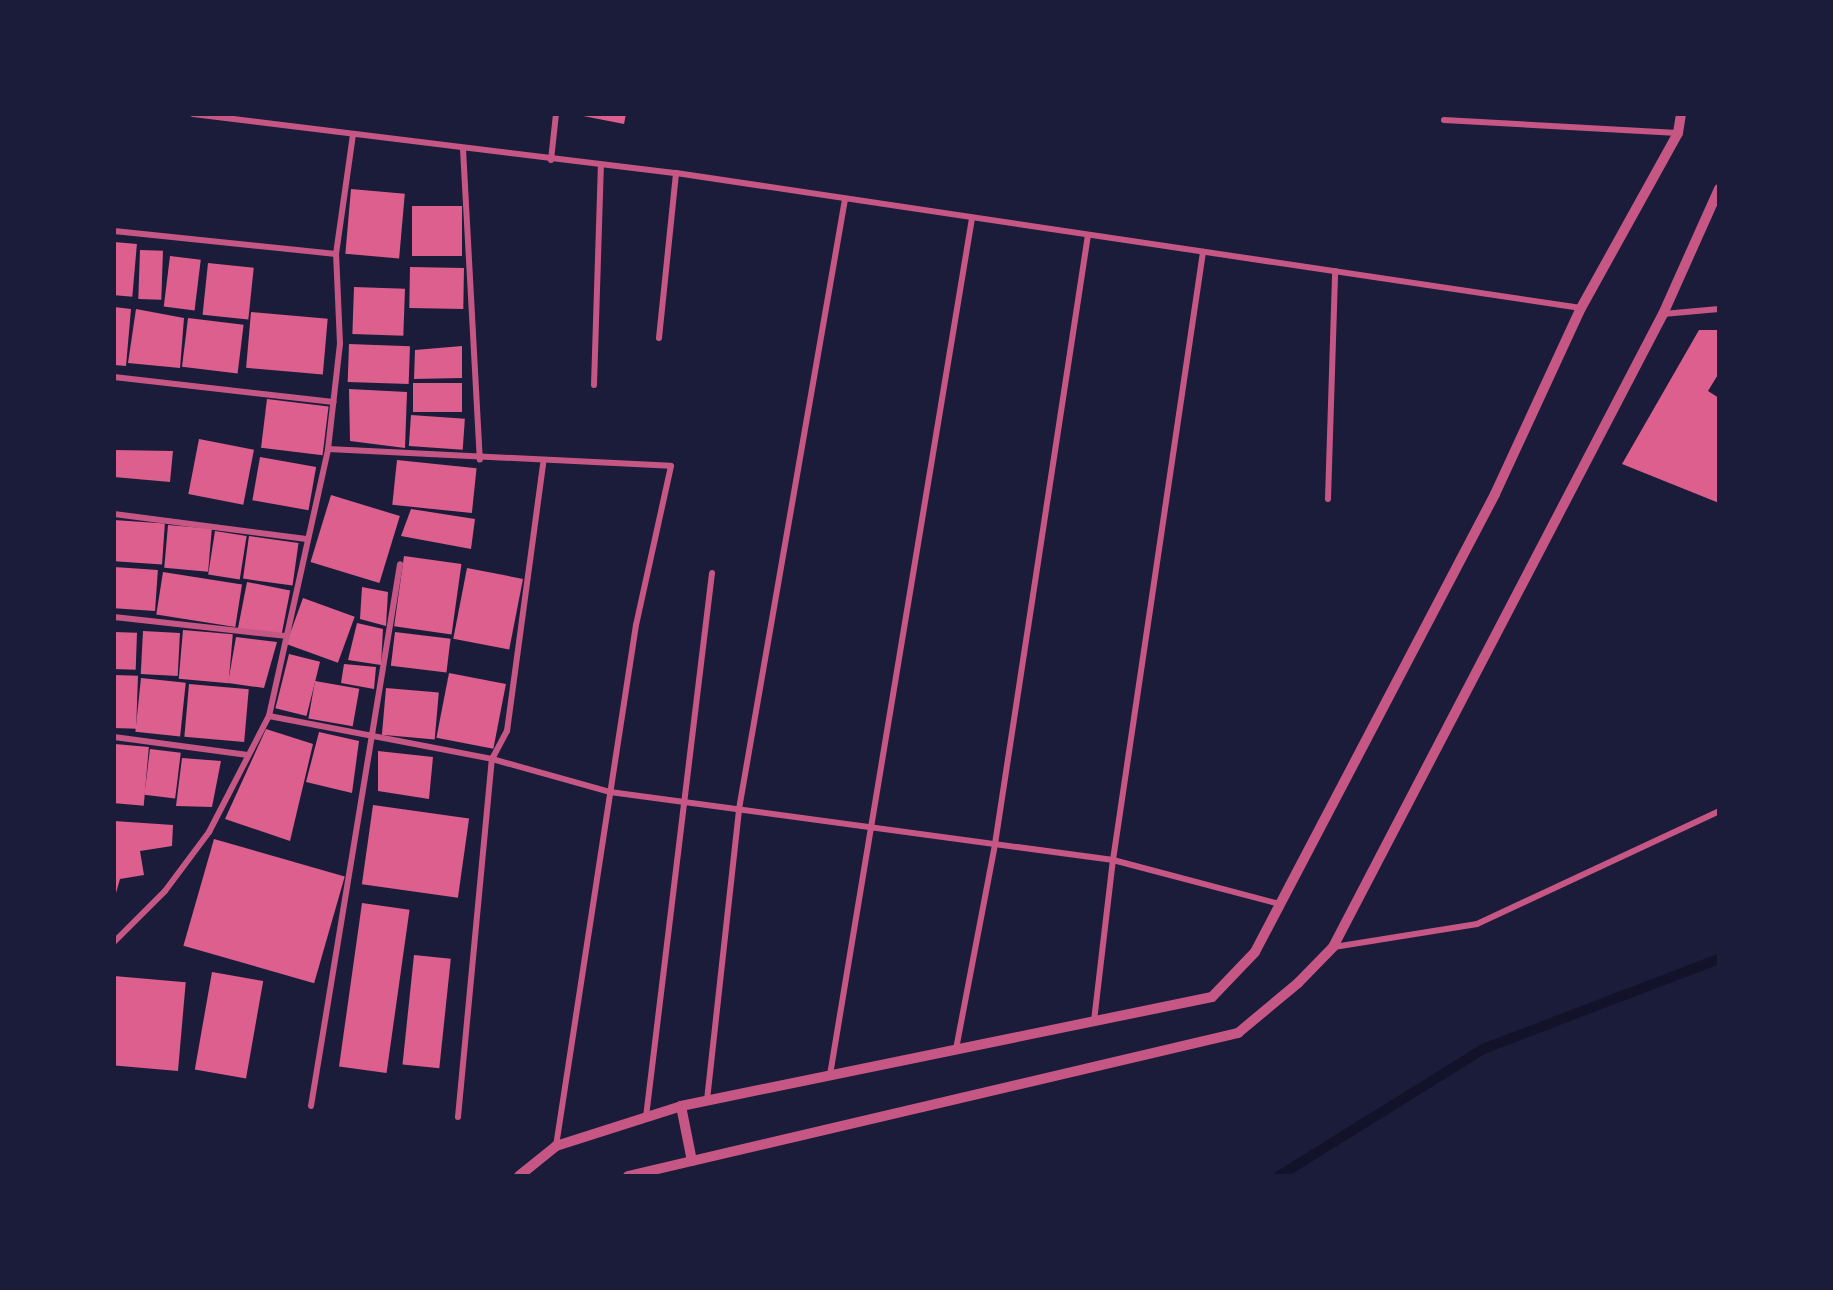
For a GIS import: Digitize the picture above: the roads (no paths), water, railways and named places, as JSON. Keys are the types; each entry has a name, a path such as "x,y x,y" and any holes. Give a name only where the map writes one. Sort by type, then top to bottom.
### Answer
{"street":[{"path":"193,114 601,167 676,173 1581,308"},
{"path":"551,160 556,114"},
{"path":"519,1176 556,1146 681,1106 1212,997 1255,952 1495,494 1581,308 1678,134 1681,114"},
{"path":"1444,120 1678,134"},
{"path":"114,942 165,891 208,832 269,716 306,539 328,449 340,344 336,254 353,135"},
{"path":"463,149 480,460"},
{"path":"594,385 601,167"},
{"path":"659,338 676,173"},
{"path":"628,1176 1238,1033 1333,947 1663,314 1719,189"},
{"path":"707,1100 739,809 844,199"},
{"path":"830,1075 972,218"},
{"path":"114,231 336,254"},
{"path":"956,1049 995,844 1088,235"},
{"path":"1095,1021 1113,860 1203,252"},
{"path":"1328,499 1335,272"},
{"path":"1663,314 1719,309"},
{"path":"114,377 334,402"},
{"path":"328,449 480,460 671,466 636,625 556,1146"},
{"path":"458,1118 492,759 507,731 543,463"},
{"path":"114,514 306,539"},
{"path":"311,1106 373,740 400,564"},
{"path":"646,1118 712,573"},
{"path":"114,617 285,636"},
{"path":"269,716 373,740 492,759 610,792 1113,860 1280,904"},
{"path":"114,737 248,755"},
{"path":"1333,947 1477,924 1719,811"},
{"path":"681,1106 692,1161"}],"waterway":[{"path":"1279,1176 1483,1049 1719,959"}]}
